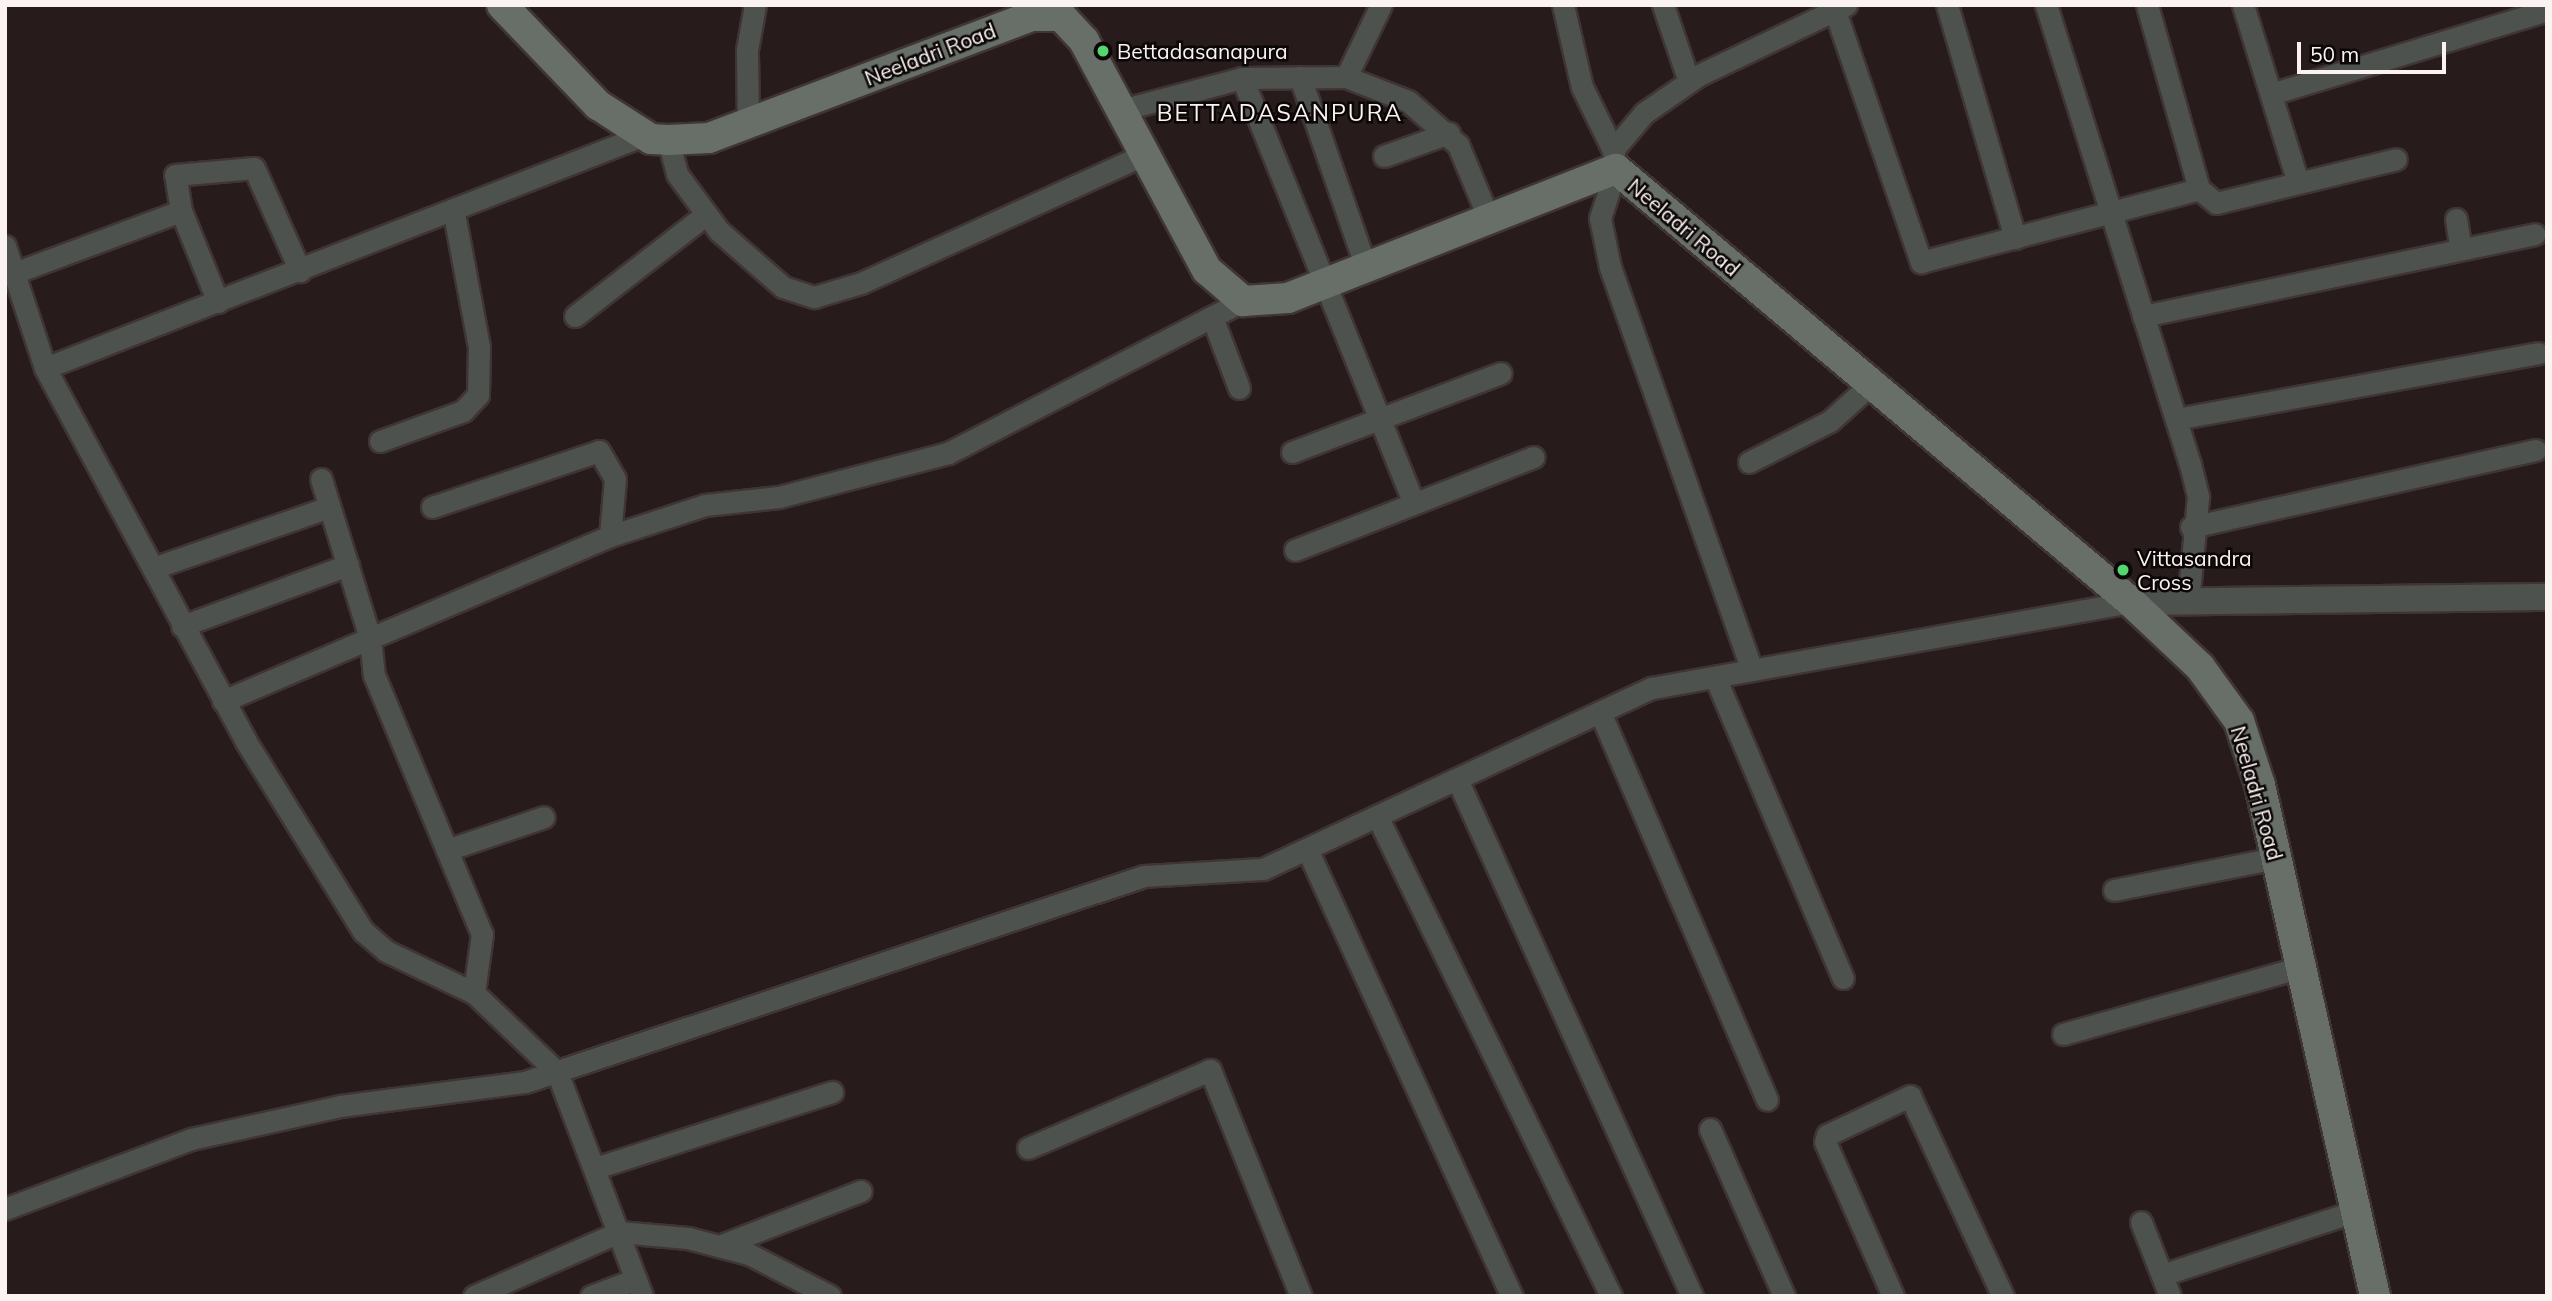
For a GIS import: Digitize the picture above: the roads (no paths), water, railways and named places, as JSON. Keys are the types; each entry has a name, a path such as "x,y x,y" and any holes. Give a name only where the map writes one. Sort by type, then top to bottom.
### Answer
{"main road":[{"path":"502,5 598,105 656,137"},
{"name":"Neeladri Road","path":"656,137 709,138 1032,16 1061,10 1084,41 1207,270 1243,301 1288,298 1328,283 1489,219 1615,160 1871,384 2131,603 2200,667 2239,721 2276,858 2375,1296"}],"street":[{"path":"748,123 755,5"},
{"path":"1346,77 1381,5"},
{"path":"1563,5 1582,87 1615,160"},
{"path":"1663,5 1689,82"},
{"path":"1947,5 2015,239"},
{"path":"2046,5 2198,497 2191,527 2188,602"},
{"path":"2147,5 2199,189 2216,203 2396,159"},
{"path":"2243,5 2298,183"},
{"path":"1752,670 1610,267 1600,218 1615,160 1644,113 1689,82 1838,7 1921,262 2111,215 2199,189"},
{"path":"2271,94 2544,11"},
{"path":"1300,77 1366,268"},
{"path":"1121,110 1242,78 1346,77 1408,101 1449,133 1489,219"},
{"path":"1242,78 1328,283 1414,503"},
{"path":"1384,156 1449,133"},
{"path":"45,368 656,137 705,215 783,287 814,296 861,283 1146,154"},
{"path":"218,302 181,211 175,175 248,165 260,175 300,271"},
{"path":"14,273 181,211"},
{"path":"380,441 463,411 478,395 479,346 454,213"},
{"path":"575,316 705,215"},
{"path":"2456,219 2461,249"},
{"path":"2143,316 2535,234"},
{"path":"5,246 45,368 126,526 156,567 182,626 223,701 363,930 386,951 474,993 557,1072 639,1288 591,1296"},
{"path":"223,701 610,536 705,505 827,487 948,453 1243,301"},
{"path":"1212,317 1239,388"},
{"path":"2176,419 2538,353"},
{"path":"1292,452 1381,416 1501,373"},
{"path":"1749,463 1830,421 1871,384"},
{"path":"2191,527 2535,450"},
{"path":"432,507 599,451 615,478 610,536"},
{"path":"1295,550 1534,457"},
{"path":"321,479 370,638 374,675 485,946 474,993"},
{"path":"156,567 329,507"},
{"path":"182,626 348,565"},
{"path":"5,1209 191,1139 340,1106 524,1082 1143,876 1263,869 1652,688 2131,603 2547,597"},
{"path":"1715,677 1843,978"},
{"path":"1600,712 1767,1100"},
{"path":"1457,779 1692,1296"},
{"path":"1377,816 1611,1296"},
{"path":"447,850 544,817"},
{"path":"1307,849 1512,1296"},
{"path":"2114,890 2276,858"},
{"path":"2063,1034 2301,967"},
{"path":"1028,1148 1209,1070 1301,1296"},
{"path":"595,1168 832,1092"},
{"path":"1893,1296 1825,1142 1827,1135 1910,1096 2003,1296"},
{"path":"1710,1129 1784,1296"},
{"path":"719,1246 860,1191"},
{"path":"2162,1275 2356,1211"},
{"path":"2141,1222 2170,1296"},
{"path":"474,1296 619,1232 719,1246 830,1296"}],"place":[{"name":"Bettadasanapura","path":"1103,51"},
{"name":"Vittasandra Cross","path":"2123,570"}],"district":[{"name":"BETTADASANPURA","path":"1280,113"}]}
